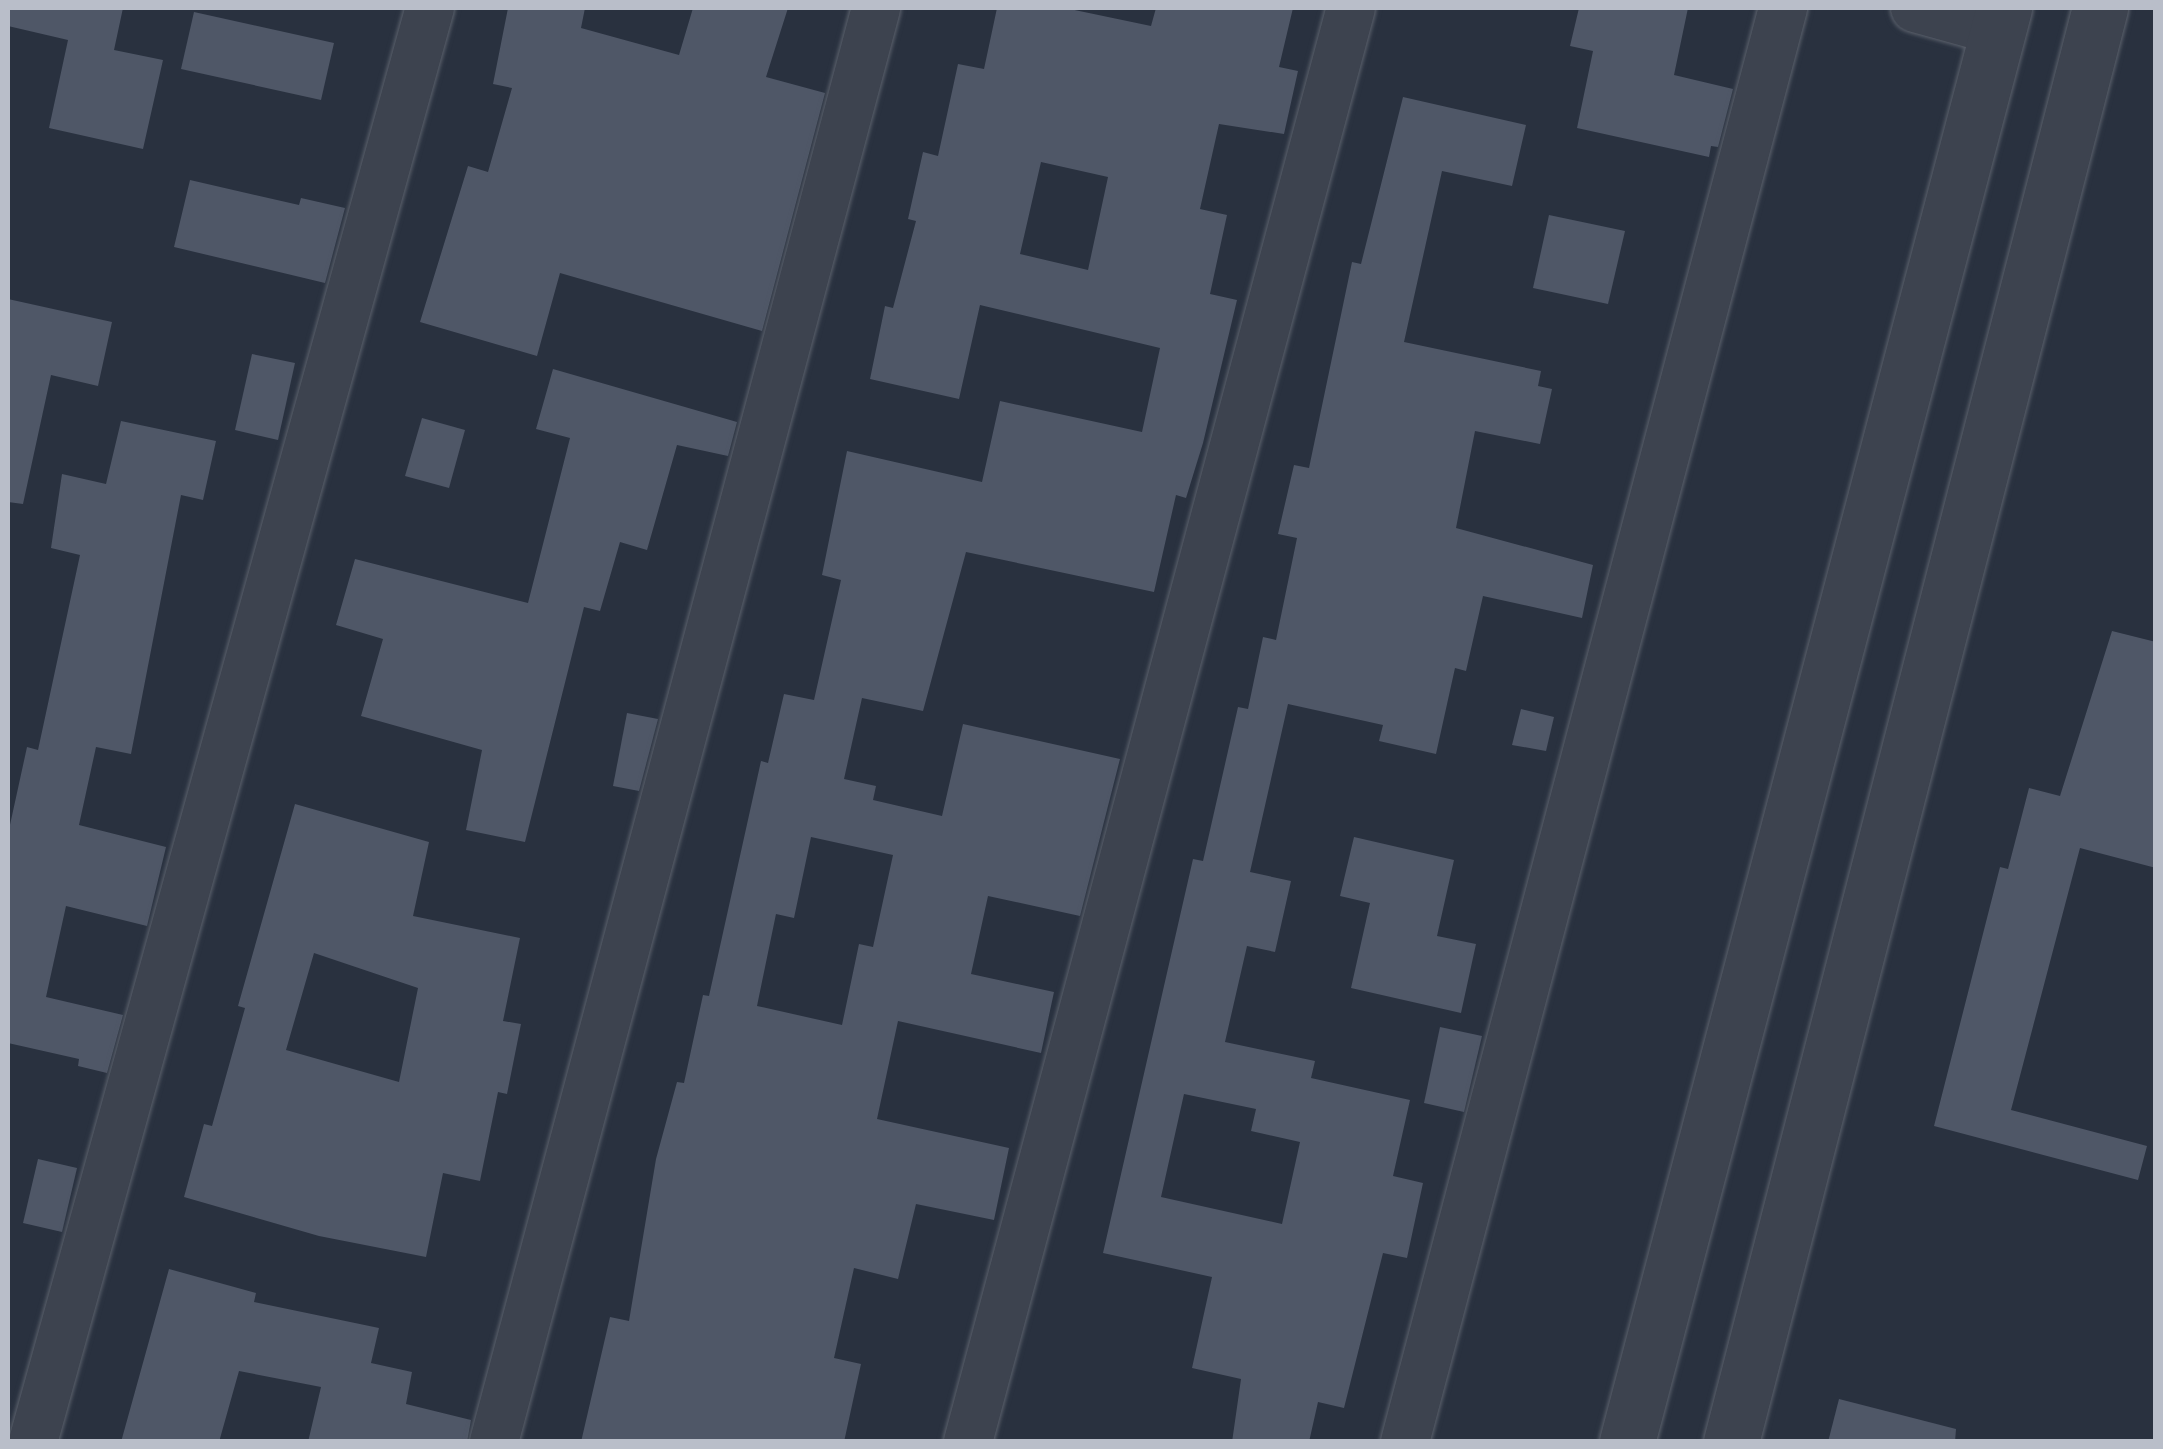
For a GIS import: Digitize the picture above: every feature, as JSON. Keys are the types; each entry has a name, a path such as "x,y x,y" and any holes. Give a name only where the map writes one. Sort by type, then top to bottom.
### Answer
{"street":[{"path":"34,1442 430,8"},
{"path":"494,1442 876,8"},
{"path":"968,1442 1350,8"},
{"path":"1404,1442 1784,8"},
{"path":"1627,1442 2001,19 1915,8"},
{"path":"1731,1442 2100,8"}],"building":[{"path":"8,8 123,8 114,50 163,60 143,149 49,128 68,40 8,26"},
{"path":"508,8 585,8 581,28 679,55 693,8 788,8 766,77 825,93 762,331 560,273 537,356 420,322 468,166 488,172 512,88 493,84"},
{"path":"997,8 1065,8 1151,26 1156,8 1293,8 1279,67 1298,71 1284,134 1219,124 1200,209 1227,215 1210,294 1237,300 1203,443 1186,498 1176,495 1154,592 966,552 923,711 862,698 844,779 876,786 873,800 942,816 963,724 1120,759 1080,916 988,896 971,974 1054,992 1041,1053 898,1021 877,1119 1009,1148 994,1220 916,1204 898,1279 854,1268 834,1358 861,1364 844,1442 581,1442 610,1317 629,1321 656,1159 677,1082 684,1083 703,995 709,996 761,761 768,763 784,694 814,700 841,580 822,575 847,451 982,482 1000,401 1142,432 1160,348 980,305 959,399 870,379 885,306 893,308 916,221 908,219 923,152 938,156 958,64 984,69","holes":["1041,162 1108,177 1088,270 1020,254","811,837 893,855 873,947 859,944 842,1025 757,1006 776,914 794,918"]},
{"path":"1579,8 1688,8 1674,75 1733,89 1718,147 1711,146 1709,157 1577,128 1593,51 1570,46"},
{"path":"194,12 334,43 321,100 181,69"},
{"path":"1403,97 1526,125 1512,186 1442,171 1404,342 1541,371 1538,386 1552,389 1540,444 1475,431 1456,528 1593,565 1582,618 1483,596 1466,671 1455,668 1436,754 1379,741 1383,725 1288,704 1250,872 1291,881 1275,952 1247,946 1225,1042 1315,1061 1311,1078 1410,1100 1393,1176 1423,1183 1407,1258 1383,1253 1344,1408 1318,1402 1309,1442 1232,1442 1241,1379 1192,1368 1212,1277 1103,1253 1193,859 1203,861 1238,707 1248,709 1263,637 1276,640 1297,538 1278,534 1294,465 1309,468 1352,262 1361,264","holes":["1184,1094 1256,1109 1251,1131 1300,1142 1282,1224 1161,1197"]},
{"path":"190,180 299,205 301,198 345,208 325,283 174,247"},
{"path":"1549,215 1625,231 1608,304 1533,288"},
{"path":"8,299 112,322 98,386 51,375 23,504 8,502"},
{"path":"252,354 295,363 278,440 235,430"},
{"path":"553,369 737,422 728,456 677,445 647,550 620,542 600,611 584,607 525,842 466,830 482,750 361,716 383,639 336,625 355,559 528,603 570,438 536,429"},
{"path":"422,418 465,430 449,488 405,476"},
{"path":"121,421 216,441 203,500 181,495 131,754 96,747 79,825 166,847 147,926 66,906 46,997 123,1015 107,1073 78,1066 79,1059 8,1043 8,834 27,747 38,750 80,555 51,548 62,474 106,484"},
{"path":"2112,631 2156,642 2156,868 2080,848 2011,1110 2147,1146 2138,1180 1934,1126 2000,867 2008,869 2029,788 2060,796"},
{"path":"1521,709 1554,717 1546,751 1512,745"},
{"path":"627,713 658,719 639,791 613,786"},
{"path":"295,804 429,842 413,916 520,938 503,1021 521,1024 507,1094 498,1092 480,1181 443,1173 426,1257 319,1236 184,1197 204,1124 212,1126 245,1008 238,1006","holes":["314,953 418,988 399,1082 286,1050"]},
{"path":"1354,837 1454,860 1437,936 1476,944 1461,1013 1351,988 1370,903 1340,896"},
{"path":"1440,1027 1482,1036 1464,1112 1424,1103"},
{"path":"38,1159 77,1168 62,1232 23,1223"},
{"path":"169,1269 256,1293 254,1302 379,1328 371,1363 412,1372 406,1404 471,1420 467,1442 308,1442 321,1387 239,1371 219,1442 121,1442"},
{"path":"1839,1399 1956,1429 1955,1442 1828,1442"}]}
